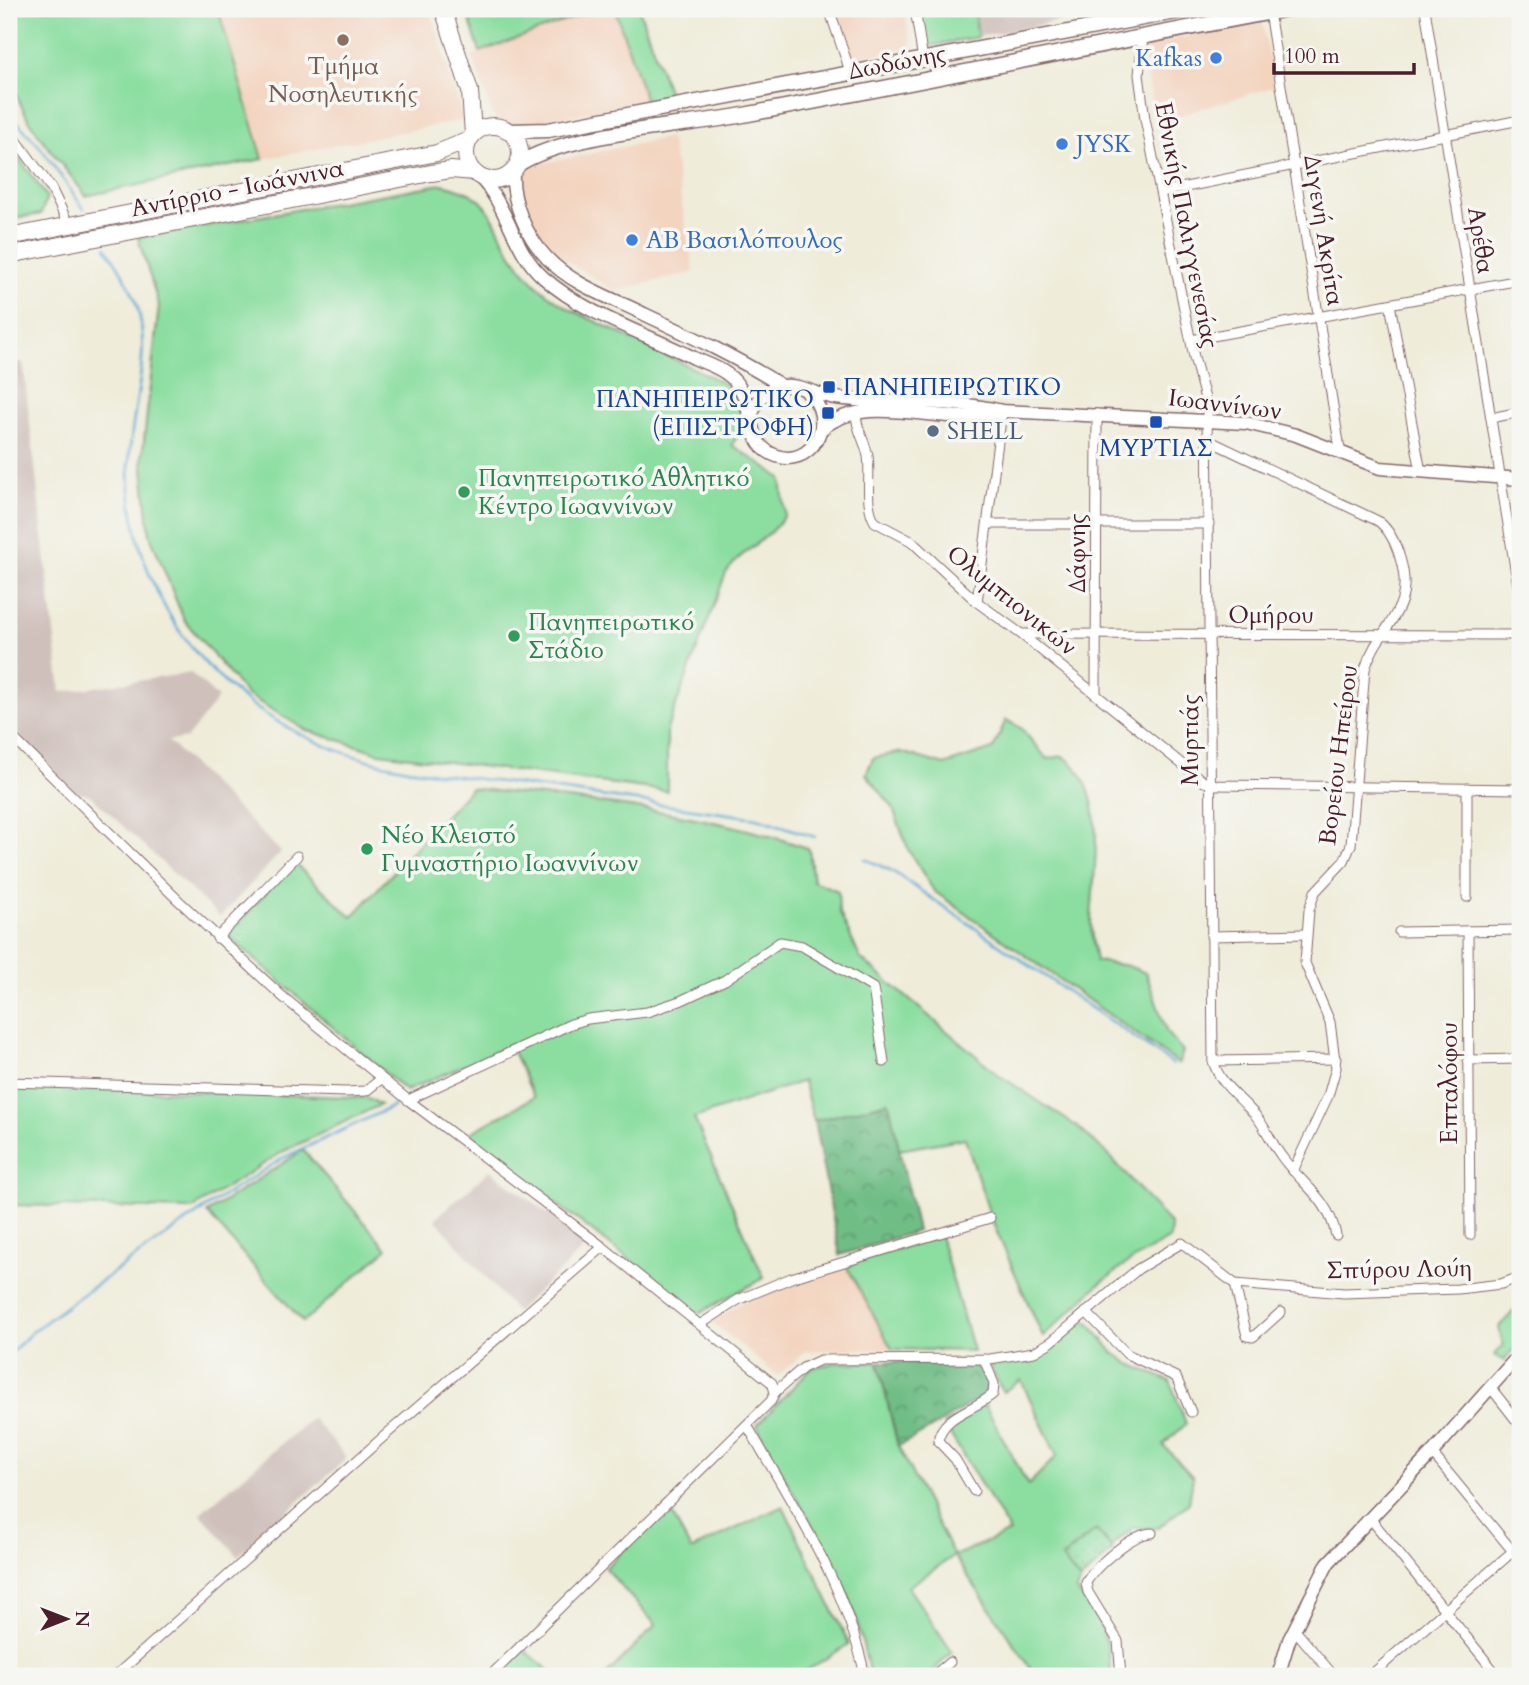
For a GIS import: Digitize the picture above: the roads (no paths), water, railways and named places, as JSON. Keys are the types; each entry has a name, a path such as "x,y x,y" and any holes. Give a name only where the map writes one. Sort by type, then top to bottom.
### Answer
{"highway":[{"path":"443,9 470,90 482,112 504,129 519,150 515,168 494,180 477,175 467,160 471,137 470,90"},
{"path":"471,137 485,127 504,129"},
{"name":"Αντίρριο - Ιωάννινα","path":"9,237 437,153 471,137"},
{"name":"Αντίρριο - Ιωάννινα","path":"9,255 431,173 450,170 477,175"}],"main road":[{"name":"Δωδώνης","path":"504,129 548,130 1191,9"},
{"name":"Δωδώνης","path":"515,168 539,152 589,141 775,109 1289,9"},
{"path":"515,168 513,190 524,222 537,246 558,268 586,286 705,343 782,386 835,398 980,407 1002,411"},
{"path":"477,175 495,195 522,254 546,281 581,303 728,375 746,398 757,441 776,456 800,455 811,449 822,428 835,418 856,413 965,417 1002,411"},
{"path":"751,417 762,395 782,386"},
{"path":"804,390 819,406 822,428"},
{"name":"Ιωαννίνων","path":"1002,411 1208,419 1274,429 1381,468 1520,479"},
{"path":"1278,1676 1294,1629 1324,1568 1433,1453 1520,1354"}],"street":[{"path":"828,9 851,74"},
{"path":"915,9 923,60"},
{"name":"Αρέθα","path":"1424,9 1520,599"},
{"name":"Διγενή Ακρίτα","path":"1269,12 1341,455"},
{"name":"Εθνικής Παλιγγενεσίας","path":"1143,37 1140,89 1208,419"},
{"path":"1161,192 1520,120"},
{"path":"9,130 51,188 69,225"},
{"path":"1191,340 1520,280"},
{"path":"1390,304 1421,472"},
{"path":"977,602 1002,411"},
{"path":"1490,418 1520,412"},
{"name":"Ολυμπιονικών","path":"856,413 859,434 867,452 873,519 903,535 977,602 1210,784"},
{"name":"Δάφνης","path":"1096,693 1097,414"},
{"name":"Μυρτιάς","path":"1208,419 1213,1061"},
{"name":"Βορείου Ηπείρου","path":"1208,440 1373,517 1387,528 1400,557 1405,586 1398,614 1375,643 1365,669 1349,851 1315,892 1306,934 1304,962 1327,1012 1336,1059 1330,1091 1293,1171"},
{"path":"988,524 1209,524"},
{"name":"Ομήρου","path":"1021,634 1520,635"},
{"path":"9,734 217,937 381,1079 701,1324 768,1379 775,1392"},
{"path":"1210,784 1520,789"},
{"path":"1467,788 1467,897"},
{"path":"217,937 297,856"},
{"path":"1399,932 1520,930"},
{"name":"Επταλόφου","path":"1468,931 1470,1236"},
{"path":"1211,936 1306,934"},
{"path":"408,1100 571,1024 588,1018 654,1010 694,996 725,981 780,942 802,946 873,988 884,1062"},
{"path":"1213,1061 1336,1059"},
{"path":"1468,1060 1520,1059"},
{"name":"Σπύρου Λούη","path":"1213,1061 1222,1080 1257,1117 1293,1171 1332,1215 1336,1235"},
{"path":"9,1082 353,1092 369,1090 381,1079"},
{"path":"701,1324 738,1300 791,1278 989,1218"},
{"path":"491,1676 773,1399 775,1392 803,1368 820,1360 984,1359 1034,1352 1051,1342 1138,1269 1182,1243 1235,1284 1243,1329 1249,1338 1281,1312"},
{"path":"115,1676 381,1439 603,1247"},
{"name":"Σπύρου Λούη","path":"1235,1284 1344,1293 1458,1289 1501,1284 1520,1277"},
{"path":"1086,1312 1127,1354 1177,1377 1191,1412"},
{"path":"974,1491 955,1459 938,1441 940,1429 949,1421 993,1394 994,1384 984,1359"},
{"path":"1491,1388 1520,1425"},
{"path":"747,1425 836,1582 859,1648 865,1676"},
{"path":"1433,1453 1517,1548 1520,1560"},
{"path":"1370,1518 1498,1676"},
{"path":"1121,1676 1118,1641 1088,1592 1086,1583 1128,1541 1140,1534 1152,1533"},
{"path":"1370,1676 1517,1548"},
{"path":"1294,1629 1334,1676"},
{"path":"933,1676 950,1662"}],"waterway":[{"path":"9,97 15,117"},
{"path":"9,113 41,148 84,209"},
{"path":"106,247 134,296 142,332 141,372 129,471 136,529 153,582 179,630 213,671 254,706 300,734 352,755 408,769 757,818 815,837"},
{"path":"865,859 892,871 1173,1064"},
{"path":"9,1355 32,1332 214,1202 283,1158 394,1106"}],"place":[{"name":"Τμήμα Νοσηλευτικής","path":"343,40"},
{"name":"Kafkas","path":"1216,58"},
{"name":"JYSK","path":"1062,144"},
{"name":"ΑΒ Βασιλόπουλος","path":"632,240"},
{"name":"ΠΑΝΗΠΕΙΡΩΤΙΚΟ","path":"829,387"},
{"name":"ΠΑΝΗΠΕΙΡΩΤΙΚΟ (ΕΠΙΣΤΡΟΦΗ)","path":"828,413"},
{"name":"ΜΥΡΤΙΑΣ","path":"1156,422"},
{"name":"SHELL","path":"933,431"},
{"name":"Πανηπειρωτικό Αθλητικό Κέντρο Ιωαννίνων","path":"464,492"},
{"name":"Πανηπειρωτικό Στάδιο","path":"514,636"},
{"name":"Νέο Κλειστό Γυμναστήριο Ιωαννίνων","path":"367,849"}]}
